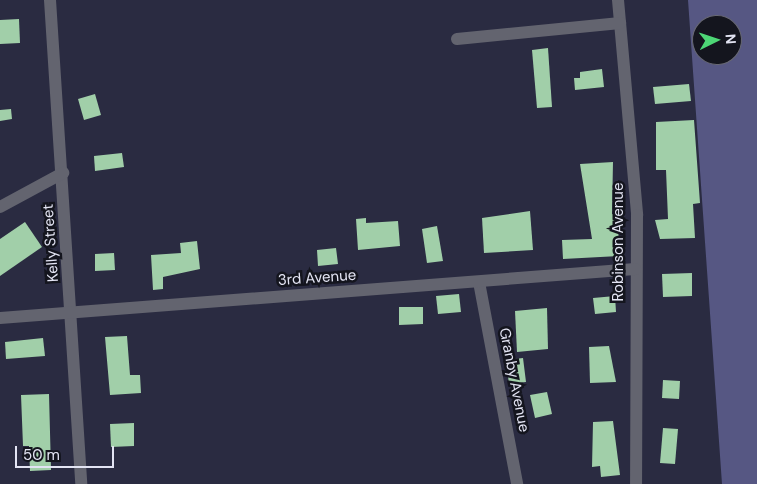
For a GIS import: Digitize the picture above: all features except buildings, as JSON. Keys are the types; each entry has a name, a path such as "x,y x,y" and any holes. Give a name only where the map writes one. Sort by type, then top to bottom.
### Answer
{"street":[{"name":"Kelly Street","path":"50,0 82,484"},
{"name":"Robinson Avenue","path":"618,0 634,148 636,484"},
{"path":"457,40 620,23"},
{"path":"0,207 62,173"},
{"name":"3rd Avenue","path":"0,318 635,269"},
{"name":"Granby Avenue","path":"479,282 517,484"}],"shaded area":[{"path":"688,0 757,0 757,484 722,484 693,65 742,65 742,15 692,15 692,57"}]}
